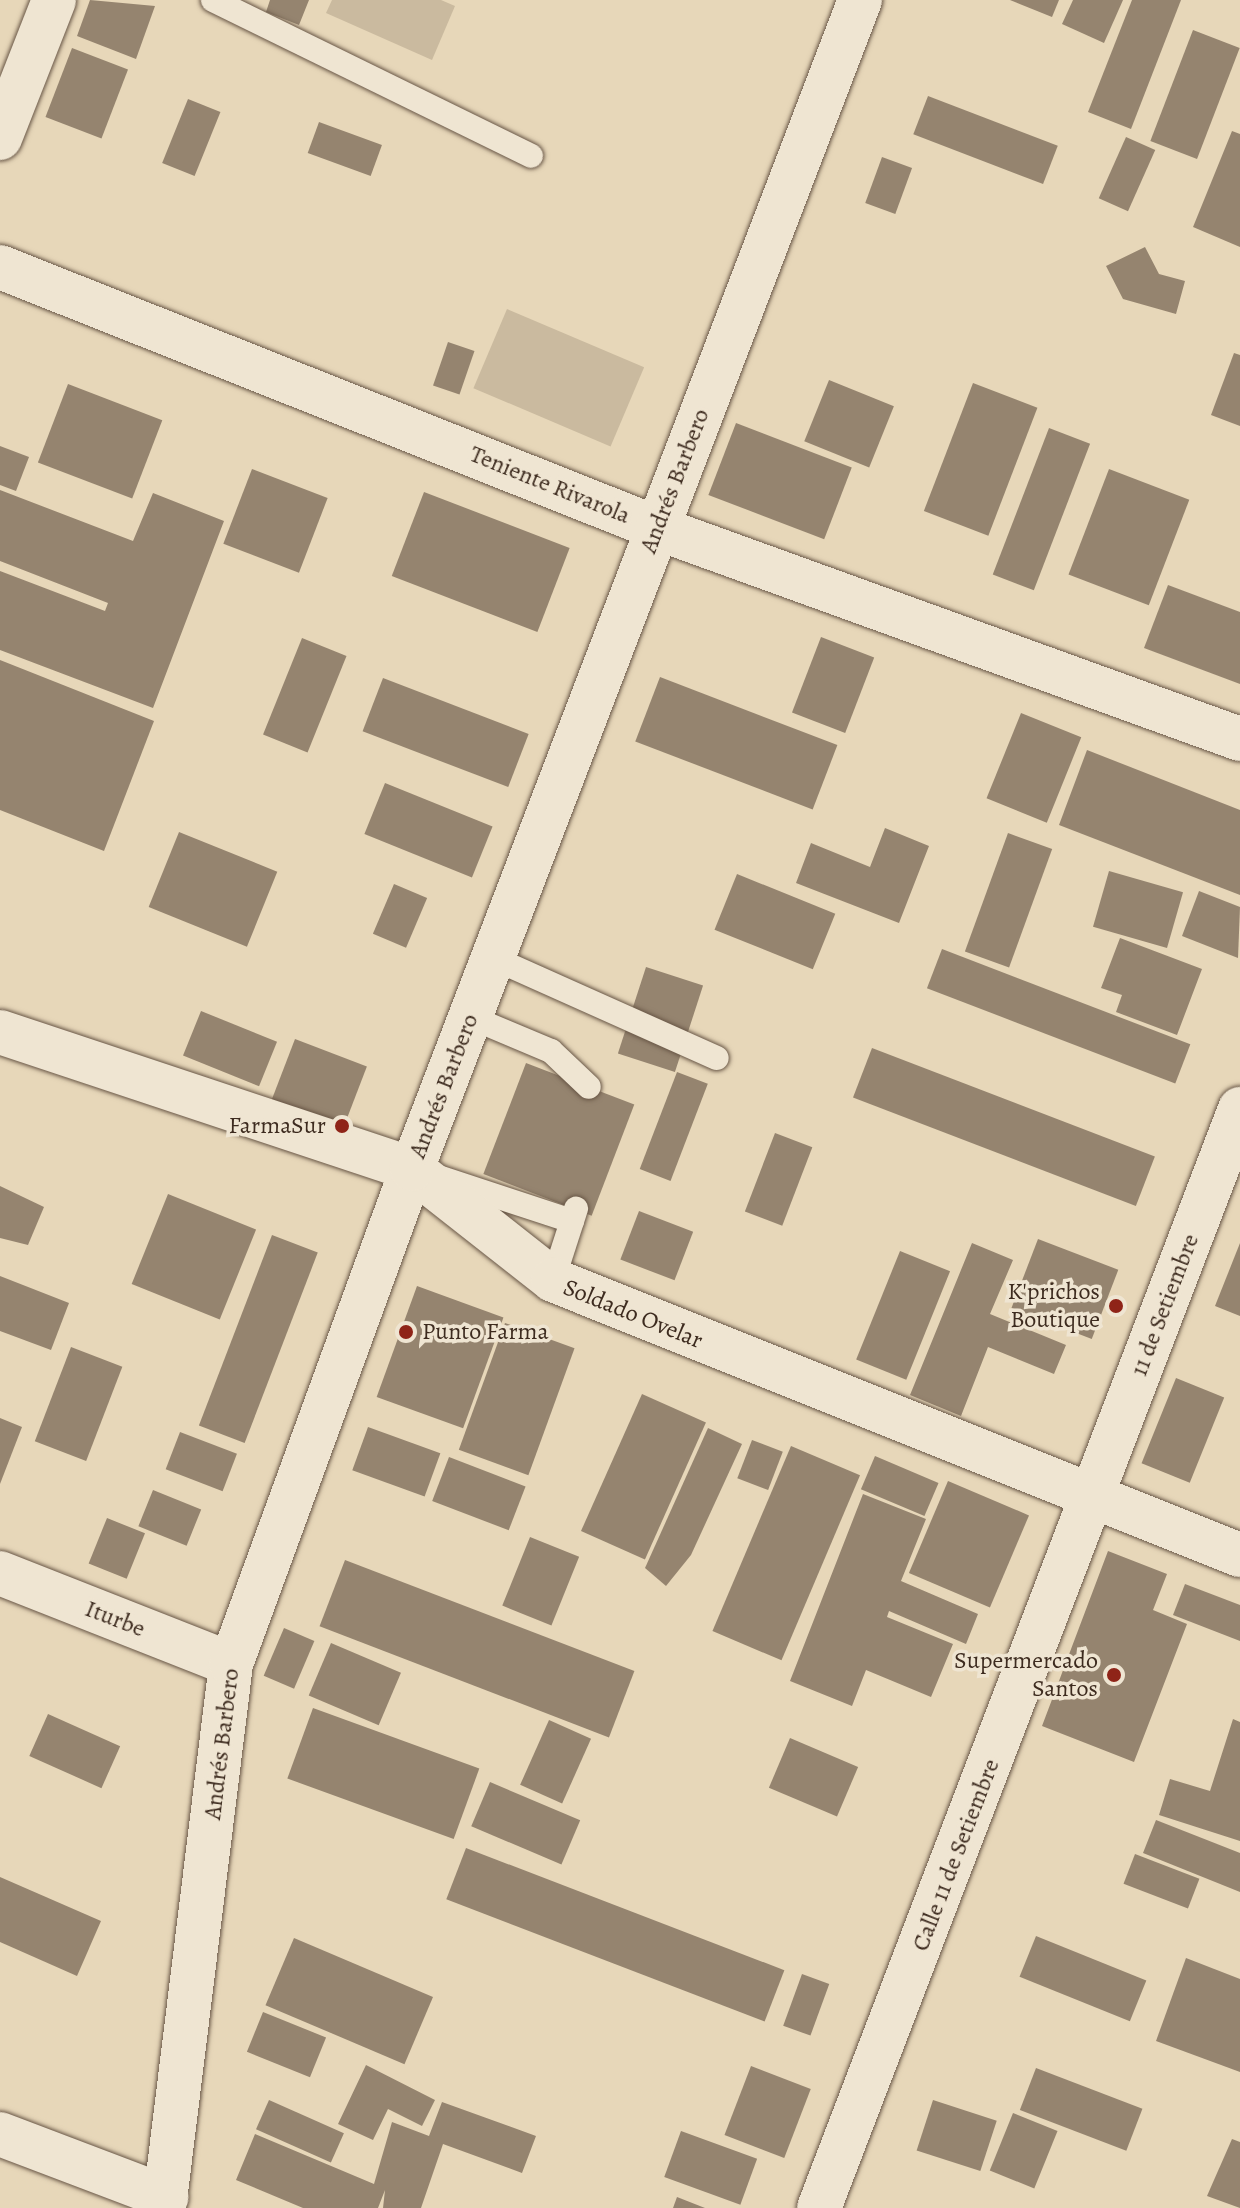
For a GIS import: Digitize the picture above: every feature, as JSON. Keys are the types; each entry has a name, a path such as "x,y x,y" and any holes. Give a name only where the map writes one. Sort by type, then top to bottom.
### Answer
{"main road":[{"path":"0,138 54,0"},
{"name":"Andrés Barbero","path":"165,2203 231,1664 412,1169 860,0"},
{"name":"Teniente Rivarola","path":"0,267 657,528 1240,739"},
{"name":"Soldado Ovelar","path":"0,1032 412,1169 553,1280 1093,1502 1240,1555"},
{"name":"11 de Setiembre","path":"1093,1502 1240,1109"},
{"name":"Calle 11 de Setiembre","path":"819,2208 1093,1502"},
{"name":"Iturbe","path":"0,1573 231,1664"},
{"path":"0,2134 165,2203"}],"lane":[{"path":"213,0 531,156"},
{"path":"493,958 717,1058"},
{"path":"470,1017 551,1051 589,1087"},
{"path":"412,1169 574,1215 553,1280"}],"shaded area":[{"path":"332,0 441,0 455,6 432,60 326,13"},
{"path":"507,309 644,367 611,446 473,388"}],"building":[{"path":"90,0 155,6 136,59 77,36"},
{"path":"270,0 309,0 299,25 266,12"},
{"path":"1010,0 1059,0 1052,17"},
{"path":"1073,0 1123,0 1104,43 1062,24"},
{"path":"1132,0 1181,0 1131,129 1088,112"},
{"path":"1193,30 1240,48 1197,159 1150,141"},
{"path":"72,48 128,70 101,139 45,117"},
{"path":"928,96 1058,146 1043,184 913,134"},
{"path":"188,99 220,112 195,176 162,163"},
{"path":"319,122 382,145 371,176 308,153"},
{"path":"1232,131 1240,134 1240,247 1193,227"},
{"path":"1126,137 1155,150 1128,211 1099,198"},
{"path":"882,157 912,168 895,214 865,203"},
{"path":"1145,247 1159,274 1185,281 1176,314 1123,299 1106,266"},
{"path":"448,342 474,351 459,395 433,385"},
{"path":"1234,353 1240,355 1240,426 1211,415"},
{"path":"829,380 894,406 869,467 804,441"},
{"path":"973,383 1037,408 988,536 924,511"},
{"path":"68,384 162,420 132,499 38,462"},
{"path":"736,423 852,467 824,539 708,495"},
{"path":"1049,428 1090,444 1034,590 993,575"},
{"path":"0,446 29,457 16,491 0,485"},
{"path":"252,469 328,498 299,573 223,544"},
{"path":"1109,469 1189,500 1149,605 1069,574"},
{"path":"0,490 133,541 153,493 224,521 153,708 0,650 0,571 105,611 108,603 0,561"},
{"path":"424,492 570,548 537,632 392,576"},
{"path":"1168,585 1240,612 1240,684 1144,648"},
{"path":"821,637 874,657 845,733 792,713"},
{"path":"302,638 347,656 308,752 263,734"},
{"path":"0,660 154,721 104,851 0,810"},
{"path":"660,677 837,745 813,810 635,741"},
{"path":"383,678 529,734 508,787 363,731"},
{"path":"1021,713 1081,737 1047,823 987,798"},
{"path":"1087,750 1240,810 1240,895 1059,825"},
{"path":"385,783 493,826 472,877 364,834"},
{"path":"885,828 929,846 899,923 796,883 811,843 870,867"},
{"path":"179,832 277,872 247,947 149,907"},
{"path":"1008,833 1052,849 1009,967 965,951"},
{"path":"1109,871 1183,892 1167,948 1093,927"},
{"path":"737,874 835,914 813,969 715,930"},
{"path":"394,884 427,898 406,948 373,934"},
{"path":"1199,891 1240,907 1238,958 1182,936"},
{"path":"1120,938 1202,969 1177,1035 1116,1012 1122,995 1101,988"},
{"path":"942,949 1190,1044 1175,1084 927,988"},
{"path":"646,967 703,986 675,1072 618,1054"},
{"path":"201,1011 277,1042 259,1086 183,1056"},
{"path":"295,1039 367,1067 333,1155 261,1128"},
{"path":"872,1048 1155,1157 1136,1206 853,1097"},
{"path":"526,1063 634,1105 592,1216 483,1174"},
{"path":"677,1072 708,1084 671,1181 640,1169"},
{"path":"775,1133 812,1147 782,1226 745,1211"},
{"path":"0,1186 44,1207 28,1245 0,1238"},
{"path":"168,1194 256,1230 220,1320 132,1284"},
{"path":"639,1211 693,1232 675,1280 620,1260"},
{"path":"272,1235 318,1253 245,1443 199,1425"},
{"path":"1038,1239 1118,1270 1092,1339 1011,1308"},
{"path":"972,1243 1013,1260 990,1314 1066,1345 1054,1374 988,1347 961,1416 910,1395"},
{"path":"1240,1243 1240,1316 1215,1306"},
{"path":"900,1251 950,1271 906,1380 856,1359"},
{"path":"0,1276 69,1303 51,1350 0,1331"},
{"path":"417,1286 503,1317 463,1428 377,1397"},
{"path":"505,1323 575,1348 528,1475 459,1450"},
{"path":"71,1347 122,1367 86,1461 35,1441"},
{"path":"1176,1378 1224,1397 1190,1483 1142,1463"},
{"path":"642,1394 706,1422 645,1560 581,1531"},
{"path":"0,1418 22,1427 0,1484"},
{"path":"368,1427 440,1453 425,1497 352,1470"},
{"path":"708,1428 742,1444 691,1555 666,1586 645,1568"},
{"path":"180,1432 237,1454 223,1491 166,1469"},
{"path":"752,1440 783,1452 768,1490 737,1478"},
{"path":"791,1446 860,1475 782,1660 712,1631"},
{"path":"875,1456 939,1483 924,1516 861,1489"},
{"path":"449,1457 526,1486 509,1530 432,1501"},
{"path":"948,1481 1029,1515 990,1607 909,1573"},
{"path":"153,1490 201,1509 187,1546 138,1526"},
{"path":"863,1494 926,1519 901,1581 978,1614 966,1644 889,1611 887,1617 953,1644 931,1697 866,1670 852,1706 790,1681"},
{"path":"107,1518 145,1533 127,1579 89,1563"},
{"path":"530,1537 579,1557 551,1625 502,1606"},
{"name":"Supermercado Santos","path":"1108,1551 1167,1574 1153,1610 1187,1624 1134,1762 1042,1726"},
{"path":"345,1560 634,1671 609,1737 320,1626"},
{"path":"1185,1584 1240,1605 1240,1641 1173,1615"},
{"path":"284,1628 314,1641 294,1689 264,1676"},
{"path":"331,1643 401,1673 379,1725 309,1695"},
{"path":"313,1708 479,1769 454,1839 287,1778"},
{"path":"48,1714 120,1746 101,1788 29,1756"},
{"path":"1233,1719 1240,1722 1240,1841 1159,1815 1170,1779 1210,1791"},
{"path":"549,1720 591,1739 562,1804 520,1785"},
{"path":"790,1738 858,1767 837,1817 769,1788"},
{"path":"490,1782 580,1820 561,1864 471,1826"},
{"path":"1156,1820 1240,1853 1240,1892 1143,1853"},
{"path":"466,1848 784,1970 765,2022 446,1899"},
{"path":"1135,1854 1199,1879 1188,1909 1124,1884"},
{"path":"0,1877 101,1921 77,1976 0,1942"},
{"path":"1036,1936 1146,1981 1130,2021 1020,1977"},
{"path":"294,1938 433,1997 404,2064 265,2005"},
{"path":"1186,1958 1240,1979 1240,2072 1156,2041"},
{"path":"802,1974 829,1984 810,2036 783,2026"},
{"path":"263,2012 326,2037 310,2077 247,2052"},
{"path":"366,2065 435,2100 422,2126 388,2109 373,2140 338,2124"},
{"path":"751,2066 811,2089 784,2158 724,2135"},
{"path":"1036,2068 1142,2109 1126,2151 1020,2110"},
{"path":"269,2100 344,2133 331,2163 256,2129"},
{"path":"933,2100 997,2121 980,2171 917,2150"},
{"path":"442,2102 536,2136 522,2173 443,2144 421,2208 383,2208 385,2190 378,2208 303,2208 236,2180 255,2134 374,2184 392,2122 429,2136"},
{"path":"1013,2113 1058,2131 1034,2188 990,2170"},
{"path":"681,2131 757,2159 740,2205 664,2177"},
{"path":"1232,2139 1240,2142 1240,2208 1207,2196"},
{"path":"677,2197 705,2208 673,2208"}],"place":[{"name":"FarmaSur","path":"342,1126"},
{"name":"K'prichos Boutique","path":"1116,1306"},
{"name":"Punto Farma","path":"406,1332"},
{"name":"Supermercado Santos","path":"1114,1675"}]}
